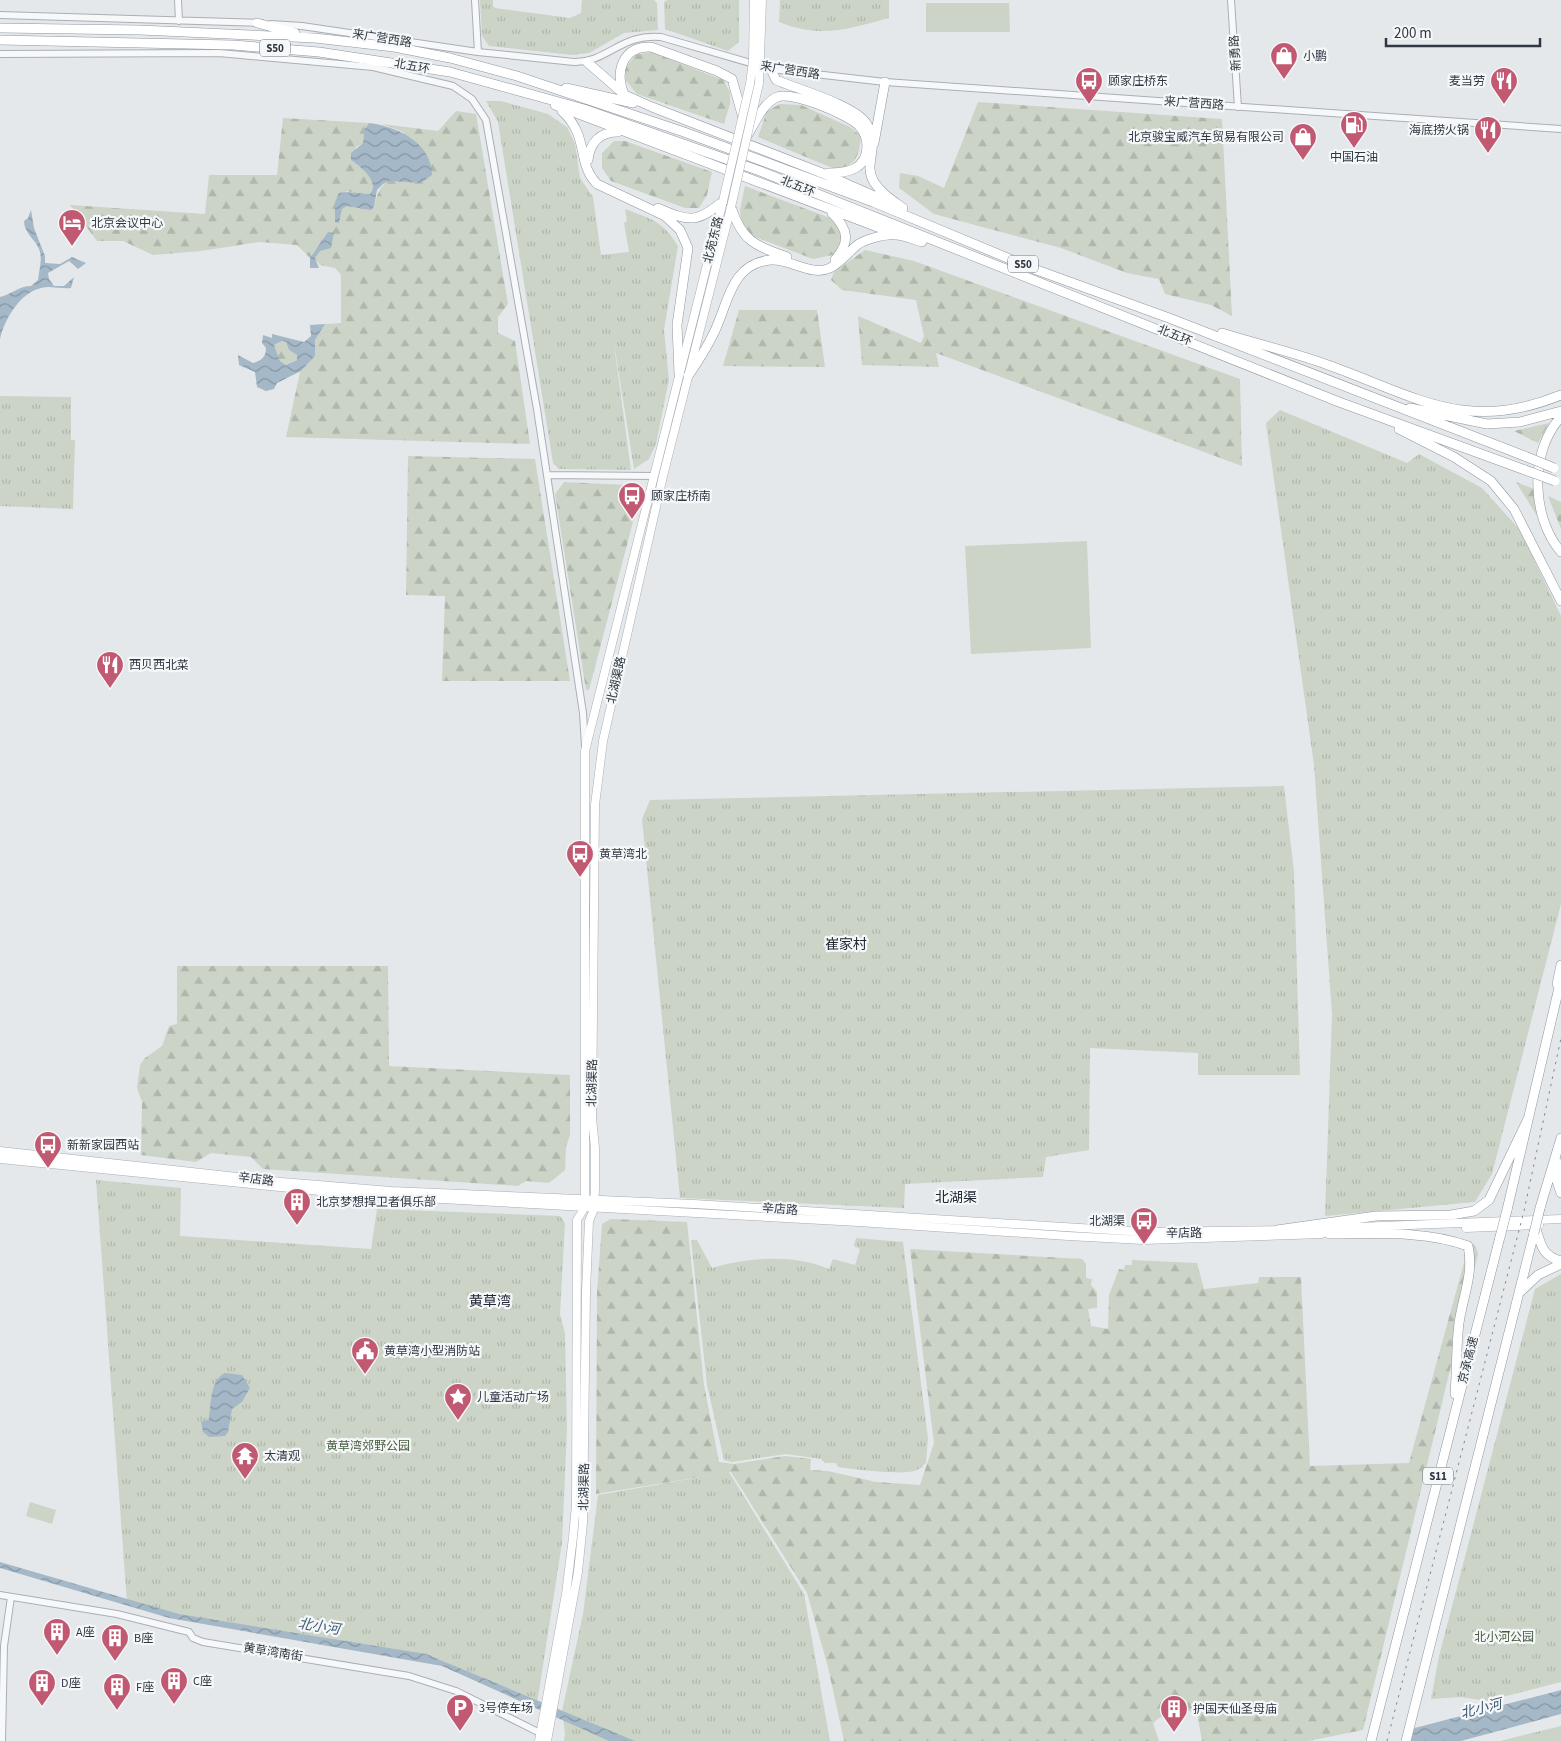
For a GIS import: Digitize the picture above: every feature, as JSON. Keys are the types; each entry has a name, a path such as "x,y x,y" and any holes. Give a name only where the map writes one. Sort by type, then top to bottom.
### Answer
{"highway":[{"path":"257,23 315,38"},
{"name":"北五环","path":"0,28 140,30 315,38 394,47 450,58 517,76 684,132 846,192 1034,269 1169,318 1557,469"},
{"name":"北五环","path":"2,40 233,44 319,52 450,72 540,96 584,109 760,171 1340,402 1558,482"},
{"path":"624,94 619,75 625,59 633,51 642,47 651,47 717,71 732,79 743,118"},
{"path":"587,62 624,94 652,107 822,173 903,208 965,240"},
{"path":"771,69 776,80 857,115 866,122 874,143"},
{"path":"517,76 652,107"},
{"path":"885,82 870,162 873,181 879,189 903,208"},
{"path":"540,96 572,120 579,133 586,167 590,177 596,184 665,216 680,230 688,248 677,325 683,375"},
{"path":"746,139 765,107 779,96 797,97 858,124 867,139 866,155 863,162 843,174 822,173"},
{"path":"558,108 830,212 967,255"},
{"path":"621,132 601,136 594,140 589,151 588,162 592,174 600,183 662,210 694,219 706,215 723,201"},
{"path":"731,206 741,232 752,244 808,264 819,266 834,260 844,250 846,236 843,224 830,212"},
{"path":"683,375 705,352 730,289 739,275 749,267 763,261 776,259 814,271 828,269 842,260 858,245 869,240 896,234"},
{"path":"1169,318 1326,364 1435,406 1471,412 1507,411 1538,404 1561,395"},
{"path":"1373,399 1487,424 1520,422 1561,411"},
{"path":"1340,402 1454,456 1491,481 1514,509 1561,601"},
{"path":"1561,417 1554,424 1544,444 1537,485 1542,516 1552,542 1561,552"},
{"path":"1550,1022 1561,964"},
{"name":"京承高速","path":"1371,1741 1507,1210 1561,978"},
{"path":"1278,1230 1357,1218 1451,1215 1474,1211 1489,1200 1528,1119"},
{"path":"1561,1139 1557,1181 1561,1193"},
{"name":"S11","path":"1406,1741 1540,1208 1561,1139"},
{"path":"1535,1230 1542,1250 1561,1263"},
{"path":"1333,1236 1427,1237 1454,1240 1468,1246 1471,1258 1470,1276 1459,1323 1454,1412"},
{"path":"1519,1293 1538,1275 1561,1263"}],"main road":[{"name":"北苑东路","path":"663,476 683,375 743,118 753,61 754,0"},
{"name":"北苑东路","path":"654,476 731,206 761,65 762,0"},
{"name":"北湖渠路","path":"552,1693 573,1537 576,1456 577,1220 585,1204 585,751 654,476"},
{"name":"北湖渠路","path":"552,1693 578,1572 583,1523 586,1291 589,1274 589,1221 594,1209 595,1148 592,1118 594,805 611,704 663,476"},
{"name":"辛店路","path":"0,1152 325,1186 585,1204 594,1209 1033,1230 1144,1232 1278,1230 1561,1219"},
{"name":"辛店路","path":"0,1159 342,1194 585,1204 594,1199 1033,1230 1143,1240 1333,1236 1561,1224"},
{"path":"540,1737 546,1724 552,1693"},
{"path":"546,1724 547,1741"}],"street":[{"path":"178,0 179,21"},
{"path":"475,0 478,52"},
{"name":"新勇路","path":"1231,0 1238,107"},
{"name":"来广营西路","path":"0,15 302,26 478,52 587,62 629,40 648,36 661,37 771,69 885,82 1561,128"},
{"path":"0,54 219,53 373,67 453,86 472,98 486,120 519,310 547,475 583,713 585,751"},
{"path":"547,475 654,476"},
{"name":"黄草湾南街","path":"0,1594 117,1614 189,1632 193,1638 203,1642 409,1676 456,1691 540,1737"},
{"path":"2,1741 4,1646 11,1597"}],"green space":[{"path":"480,0 493,0 495,8 570,18 581,13 582,0 654,0 657,3 658,30 624,33 589,53 572,55 489,46 482,36"},
{"path":"667,0 739,0 739,42 728,51 665,29 664,2"},
{"path":"780,0 889,0 889,18 847,29 808,30 779,22"},
{"path":"926,3 1009,3 1010,32 926,32"},
{"path":"651,52 723,80 730,92 730,104 724,124 637,94 626,81 625,68 636,55"},
{"path":"486,101 501,101 548,114 567,127 575,144 580,178 593,197 601,255 629,252 624,223 627,221 625,209 649,218 661,226 678,246 664,330 669,380 656,444 649,459 634,469 613,337 631,470 559,469 553,463 498,122"},
{"path":"978,102 1222,119 1232,316 1211,305 1165,294 1159,279 1127,273 1061,248 934,214 899,188 900,173 918,176 944,188"},
{"path":"780,104 801,105 850,127 861,136 858,154 853,162 837,170 758,137 767,111"},
{"path":"456,111 476,114 508,304 498,317 498,333 515,341 530,444 286,437 300,372 315,356 315,340 325,324 341,323 341,275 335,268 320,265 314,258 328,232 310,258 297,245 260,242 201,251 153,255 123,241 97,241 70,205 205,214 209,175 277,175 283,118 369,123 364,130 363,143 356,147 351,160 360,166 371,179 372,189 370,194 358,194 347,191 335,202 335,222 339,223 342,209 347,205 374,208 380,189 384,184 395,181 421,183 403,132 382,124 438,131"},
{"path":"614,141 625,141 712,172 707,195 699,208 685,208 611,181 602,168 602,153"},
{"path":"745,186 833,219 841,233 841,246 833,255 813,259 750,235 741,221 740,210"},
{"path":"865,250 914,261 1240,379 1242,466 936,353 939,367 862,365 858,316 921,343 924,336 916,300 842,290 831,280 834,272"},
{"path":"739,310 817,310 825,367 723,366"},
{"path":"282,341 286,342 289,350 297,355 297,360 286,365 280,361 274,345"},
{"path":"0,396 71,397 71,440 75,440 73,509 0,506"},
{"path":"1280,410 1407,463 1419,454 1482,488 1520,530 1561,616 1561,904 1492,1174 1475,1202 1325,1216 1332,1014 1314,765 1266,423"},
{"path":"1549,423 1538,443 1514,431"},
{"path":"408,456 535,459 570,681 442,681 445,596 406,595"},
{"path":"564,482 628,485 640,495 589,690 586,690 555,494"},
{"path":"1516,482 1534,489 1537,516"},
{"path":"1548,496 1561,502 1561,529"},
{"path":"1087,541 1091,648 971,654 965,546"},
{"path":"1284,786 1294,872 1300,1075 1198,1075 1198,1053 1090,1048 1089,1150 1046,1157 1043,1177 905,1184 904,1208 680,1198 642,819 650,800"},
{"path":"177,966 388,966 389,1066 570,1075 570,1135 566,1147 565,1170 549,1183 526,1181 518,1186 263,1169 251,1157 211,1153 196,1162 141,1155 142,1102 137,1088 140,1065 145,1058 162,1046 169,1026 177,1024"},
{"name":"黄草湾郊野公园","path":"96,1180 181,1188 180,1236 371,1249 377,1209 560,1216 565,1223 560,1315 565,1333 567,1430 562,1543 537,1704 441,1660 163,1614 127,1603"},
{"path":"611,1219 687,1222 704,1385 719,1462 734,1464 785,1456 811,1459 810,1470 828,1471 876,1482 920,1485 934,1443 910,1249 1082,1259 1086,1264 1086,1278 1092,1279 1091,1285 1097,1292 1097,1308 1088,1309 1091,1326 1108,1329 1109,1295 1119,1269 1124,1270 1125,1265 1132,1265 1132,1260 1197,1263 1204,1289 1258,1283 1259,1277 1301,1277 1310,1466 1409,1463 1470,1241 1476,1247 1478,1254 1363,1730 1308,1741 1202,1741 1197,1713 1185,1710 1168,1713 1153,1723 1159,1741 844,1741 828,1667 807,1593 731,1472 596,1494 597,1293 602,1224"},
{"path":"856,1238 903,1242 928,1438 926,1463 911,1472 891,1472 838,1467 836,1463 825,1463 821,1459 786,1454 732,1462 724,1460 707,1385 691,1240 697,1240 712,1268 741,1261 786,1259 815,1264 829,1269 833,1259 855,1265 860,1249 854,1246"},
{"name":"北小河公园","path":"1561,1274 1561,1682 1487,1701 1461,1697 1431,1699 1439,1656 1535,1289"},
{"path":"729,1472 804,1594 830,1741 564,1741 565,1733 562,1711 583,1614 598,1495"},
{"path":"30,1502 56,1510 52,1524 26,1516"},
{"path":"1561,1726 1561,1741 1500,1741"}],"water":[{"path":"369,123 391,128 411,138 426,154 432,175 421,183 390,181 383,184 377,190 374,207 371,210 347,206 342,209 339,223 335,222 335,202 339,193 370,194 372,189 373,185 368,175 351,160 351,153 363,143 364,130"},
{"path":"31,210 34,228 45,256 45,263 60,264 72,257 86,263 78,269 69,261 48,273 49,279 54,286 64,286 74,277 71,288 48,287 39,289 23,298 6,322 0,339 0,297 23,287 31,286 38,280 41,260 40,253 24,225 24,221 28,218"},
{"path":"328,232 334,233 331,248 320,251 315,258 319,268 310,268 310,258"},
{"path":"325,324 315,340 315,356 301,371 277,383 274,389 266,391 257,387 255,372 239,365 238,355 253,363 261,360 266,348 262,343 263,335 272,338 272,334 304,342 311,336 310,325","holes":["282,341 286,342 289,350 297,355 297,360 286,365 280,361 274,345"]},
{"path":"225,1373 242,1375 250,1388 242,1402 232,1409 228,1432 225,1436 209,1437 203,1432 201,1422 209,1419 216,1381"},
{"path":"0,1562 179,1614 426,1654 635,1741 609,1741 442,1666 169,1618 0,1568"},
{"name":"北小河","path":"1561,1690 1561,1714 1461,1741 1365,1741"}],"pier":[{"path":"1415,1726 1411,1741 1362,1741 1364,1739"}],"railway":[{"path":"1387,1741 1524,1211 1561,1038"}],"place":[{"name":"小鹏","path":"1284,80"},
{"name":"顾家庄桥东","path":"1089,105"},
{"name":"麦当劳","path":"1504,105"},
{"name":"中国石油","path":"1354,149"},
{"name":"海底捞火锅","path":"1488,154"},
{"name":"北京骏宝威汽车贸易有限公司","path":"1303,161"},
{"name":"北京会议中心","path":"72,247"},
{"name":"顾家庄桥南","path":"632,520"},
{"name":"西贝西北菜","path":"110,689"},
{"name":"黄草湾北","path":"580,878"},
{"name":"新新家园西站","path":"48,1169"},
{"name":"北京梦想捍卫者俱乐部","path":"297,1226"},
{"name":"北湖渠","path":"1144,1245"},
{"name":"黄草湾小型消防站","path":"365,1375"},
{"name":"儿童活动广场","path":"458,1421"},
{"name":"太清观","path":"245,1480"},
{"name":"A座","path":"57,1656"},
{"name":"B座","path":"115,1662"},
{"name":"C座","path":"174,1705"},
{"name":"D座","path":"42,1707"},
{"name":"F座","path":"117,1711"},
{"name":"3号停车场","path":"460,1732"},
{"name":"护国天仙圣母庙","path":"1174,1733"}],"district":[{"name":"崔家村","path":"846,944"},
{"name":"北湖渠","path":"956,1197"},
{"name":"黄草湾","path":"490,1301"}]}
